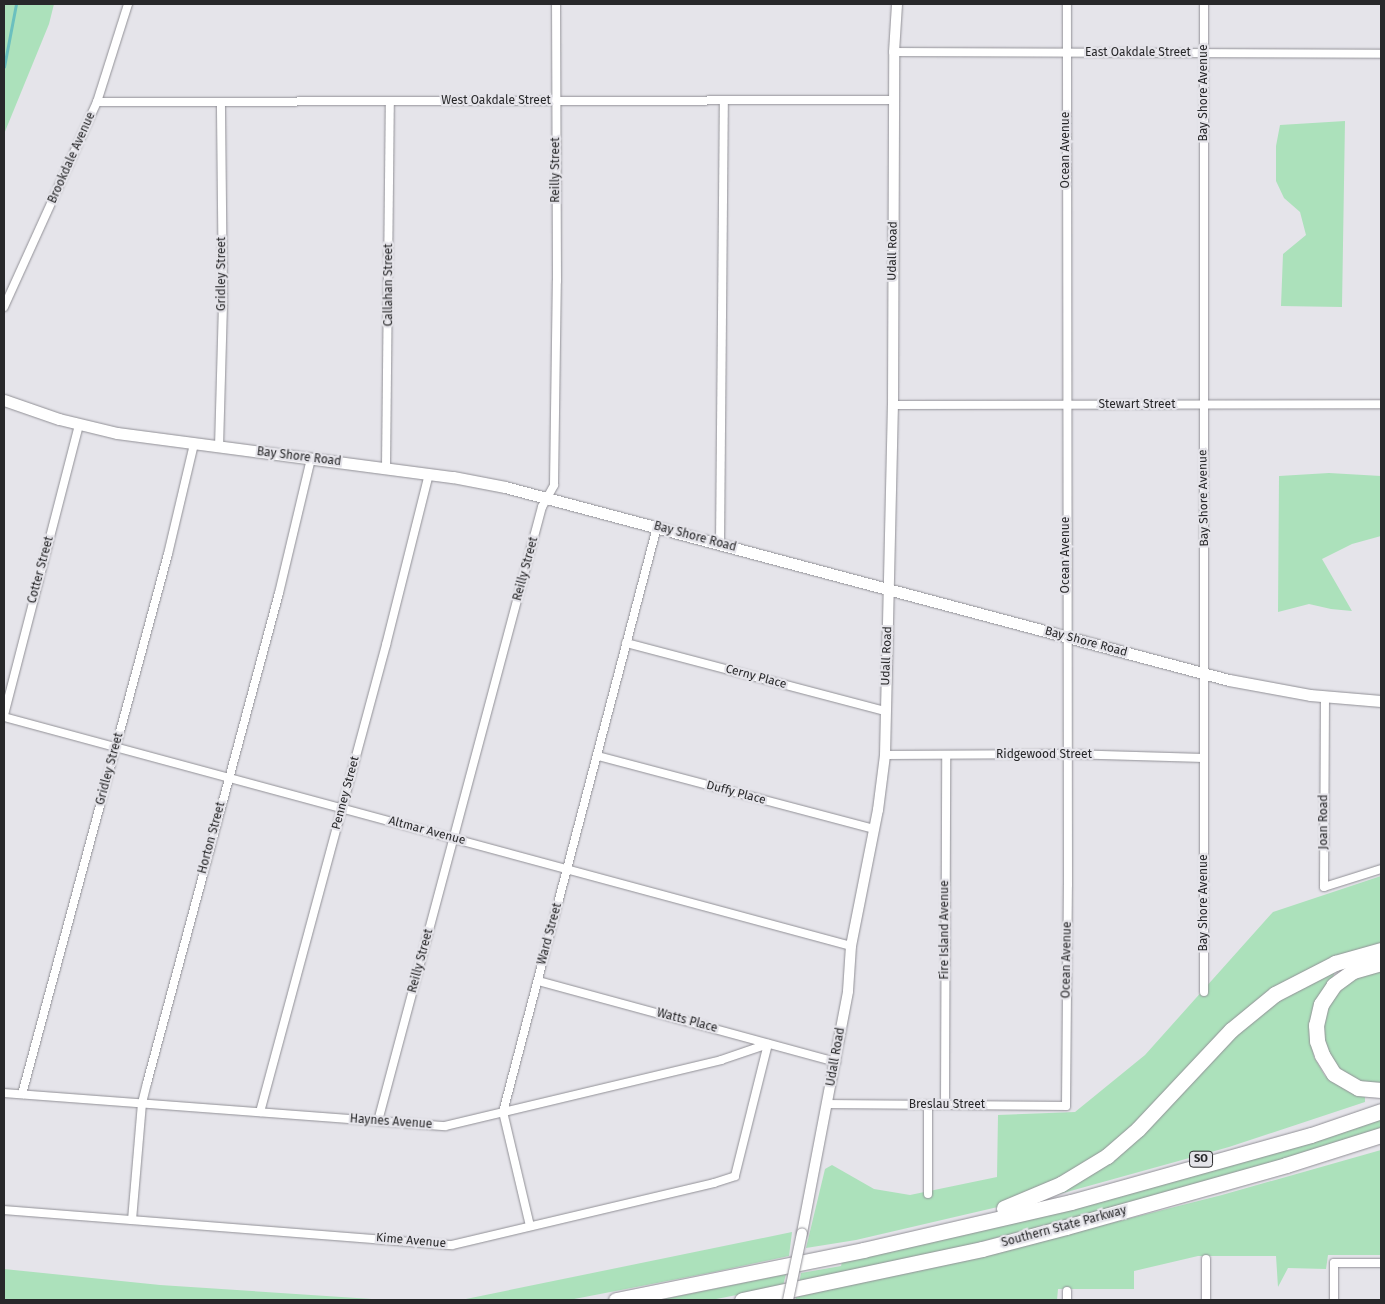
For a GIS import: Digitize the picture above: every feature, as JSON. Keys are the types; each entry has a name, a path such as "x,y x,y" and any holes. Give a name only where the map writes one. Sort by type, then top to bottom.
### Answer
{"highway":[{"path":"941,1232 1041,1194 1091,1167 1135,1132 1222,1038 1255,1008 1306,976 1345,960 1381,950"},
{"path":"1381,963 1352,971 1334,985 1321,1004 1316,1025 1322,1055 1334,1074 1358,1088 1381,1090"},
{"name":"Southern State Parkway","path":"1020,1213 1069,1196 1304,1129 1381,1100"},
{"name":"Southern State Parkway","path":"616,1300 779,1268 1071,1202 1311,1135 1381,1111"},
{"name":"Southern State Parkway","path":"742,1300 982,1249 1311,1158 1381,1135"},
{"path":"1311,1158 1363,1150 1381,1143"}],"main road":[{"name":"Bay Shore Road","path":"4,400 79,424 124,434 479,482 548,498 1204,674 1254,686 1325,697 1381,701"}],"street":[{"name":"Brookdale Avenue","path":"4,307 97,102 128,4"},
{"name":"Reilly Street","path":"378,1121 542,507 548,498 554,482 556,4"},
{"name":"Udall Road","path":"788,1300 836,1062 848,992 851,946 874,829 885,755 893,405 894,52 897,4"},
{"name":"Ocean Avenue","path":"1066,4 1066,1106"},
{"name":"Bay Shore Avenue","path":"1204,4 1204,992"},
{"name":"East Oakdale Street","path":"894,52 1381,54"},
{"path":"720,544 724,100"},
{"name":"West Oakdale Street","path":"97,102 895,100"},
{"name":"Callahan Street","path":"386,468 390,101"},
{"name":"Gridley Street","path":"219,447 223,301 221,102"},
{"name":"Stewart Street","path":"893,405 1381,404"},
{"name":"Cotter Street","path":"4,716 79,424"},
{"name":"Gridley Street","path":"22,1094 168,554 194,444"},
{"name":"Horton Street","path":"132,1220 142,1103 279,593 311,458"},
{"name":"Penney Street","path":"260,1112 342,809 429,474"},
{"name":"Ward Street","path":"530,1226 503,1112 657,527"},
{"name":"Cerny Place","path":"626,643 885,711"},
{"name":"Joan Road","path":"1325,697 1324,887 1381,869"},
{"name":"Altmar Avenue","path":"4,716 116,749 454,838 851,946"},
{"name":"Ridgewood Street","path":"885,755 1067,754 1204,758"},
{"name":"Fire Island Avenue","path":"945,1105 946,755"},
{"name":"Duffy Place","path":"598,756 874,829"},
{"name":"Watts Place","path":"538,981 836,1062"},
{"name":"Haynes Avenue","path":"4,1093 445,1126 721,1060 768,1044"},
{"name":"Kime Avenue","path":"4,1210 452,1245 714,1183 734,1176 768,1044"},
{"name":"Breslau Street","path":"828,1104 1066,1106"},
{"path":"928,1105 928,1194"},
{"path":"1206,1259 1206,1300"},
{"path":"1334,1300 1334,1263 1381,1263"},
{"path":"1067,1291 1067,1300"}],"green space":[{"path":"4,4 54,4 49,24 4,134"},
{"path":"1345,121 1342,307 1281,306 1283,254 1306,235 1300,212 1284,198 1276,181 1276,146 1280,125"},
{"path":"1329,473 1381,476 1381,536 1352,544 1322,559 1352,611 1309,604 1278,612 1279,476"},
{"path":"1381,876 1381,947 1299,976 1111,1152 1002,1206 856,1240 806,1248 825,1169 832,1165 874,1189 910,1195 997,1177 998,1115 1075,1112 1145,1055 1273,912"},
{"path":"1381,968 1381,1088 1348,1081 1327,1062 1320,1036 1324,1008 1341,984"},
{"path":"1335,972 1310,1032 1314,1057 1325,1076 1349,1092 1365,1097 1365,1102 1229,1147 1056,1195 1094,1173 1122,1153 1240,1029 1283,997 1315,978 1318,981"},
{"path":"1381,1118 1381,1129 1223,1179 969,1245 799,1284 801,1273 841,1266 842,1262 969,1232"},
{"path":"1381,1150 1381,1255 1328,1255 1326,1269 1288,1268 1278,1287 1276,1256 1198,1256 1134,1271 1134,1289 1058,1289 1057,1300 796,1300 796,1297 984,1255 1222,1195"},
{"path":"792,1232 789,1256 714,1272 569,1300 461,1300"},
{"path":"4,1269 160,1285 387,1300 4,1300"},
{"path":"786,1274 783,1286 711,1300 659,1300"}],"waterway":[{"path":"4,67 16,4"}]}
